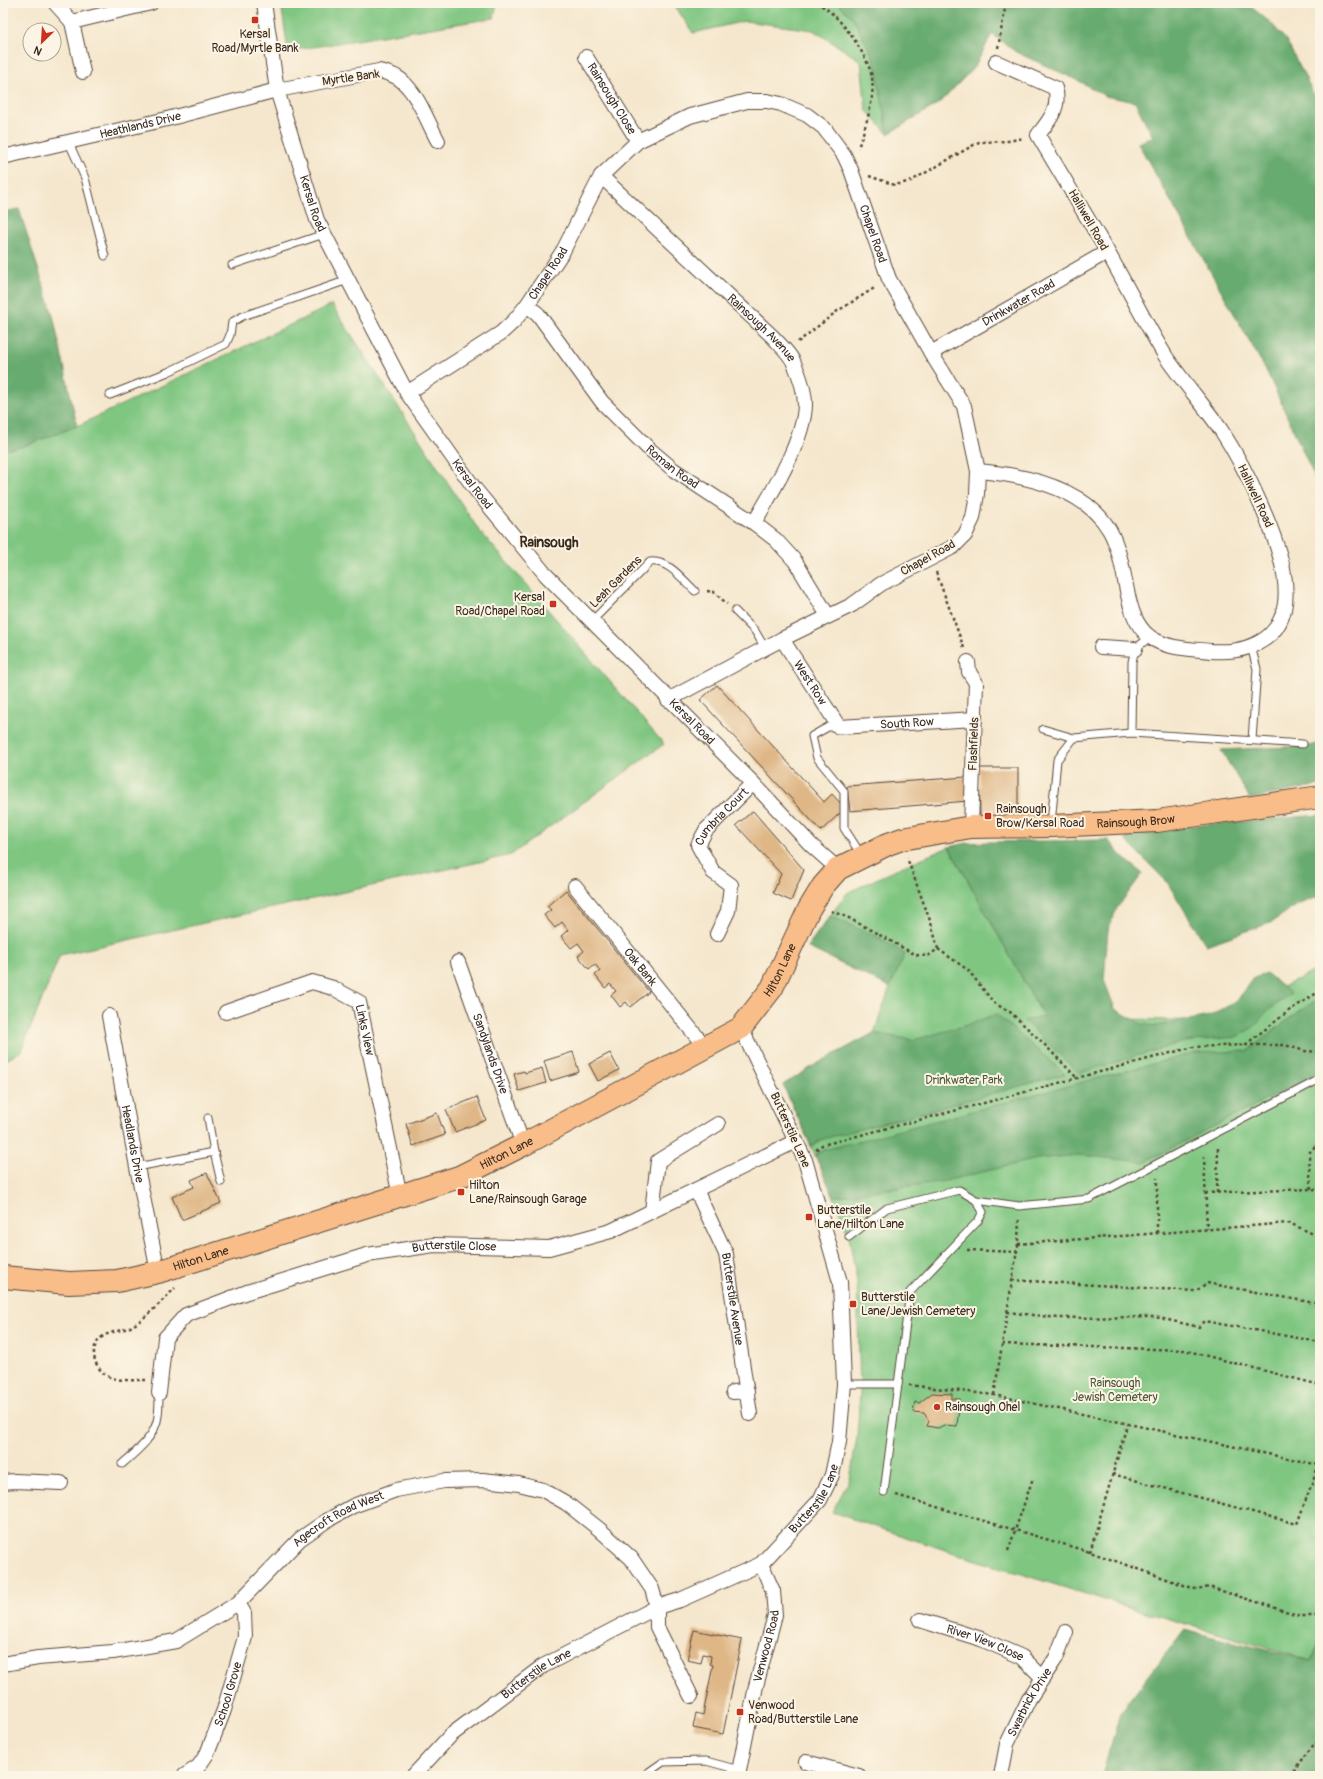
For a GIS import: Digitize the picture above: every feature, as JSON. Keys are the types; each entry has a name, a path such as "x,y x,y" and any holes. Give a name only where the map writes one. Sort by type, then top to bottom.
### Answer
{"main road":[{"name":"Rainsough Brow","path":"838,869 862,856 902,838 971,828 1157,821 1320,797"},
{"name":"Hilton Lane","path":"5,1273 69,1283 117,1281 158,1272 459,1177 523,1145 741,1028 772,988 814,899 838,869"}],"street":[{"path":"55,3 72,22 83,72"},
{"path":"72,22 151,3"},
{"name":"Kersal Road","path":"264,3 277,90 317,220 407,394 475,488 546,575 668,700 753,783 811,845 838,869"},
{"name":"Rainsough Close","path":"586,57 638,141"},
{"path":"996,62 1055,88 1058,96 1057,105 1049,120 1038,135"},
{"name":"Myrtle Bank","path":"277,90 380,71 402,80 414,96 438,140"},
{"name":"Heathlands Drive","path":"3,157 167,119 277,90"},
{"name":"Chapel Road","path":"407,394 501,333 514,321 527,305 563,251 601,176 638,141 690,116 747,101 767,101 797,110 824,128 844,155 851,170 889,279 931,353 964,406 978,471 978,494 973,518 965,535 953,547 881,584 852,605 782,639 668,700"},
{"name":"Halliwell Road","path":"978,471 1000,473 1040,482 1074,497 1097,512 1111,532 1114,540 1123,572 1130,607 1138,622 1150,637 1167,645 1226,652 1238,650 1261,641 1272,633 1282,614 1286,593 1284,576 1270,525 1255,491 1221,430 1171,364 1038,135"},
{"name":"Rainsough Avenue","path":"601,176 773,337 792,360 802,386 805,405 801,431 776,485 754,523"},
{"name":"Drinkwater Road","path":"931,353 1107,252"},
{"name":"Roman Road","path":"527,305 538,314 602,402 648,448 674,470 754,523 776,540 795,561 828,616"},
{"name":"West Row","path":"782,639 838,727"},
{"path":"1101,647 1135,649"},
{"name":"Flashfields","path":"968,662 969,672 976,683 971,828"},
{"name":"South Row","path":"838,727 975,720"},
{"name":"Cumbria Court","path":"717,934 728,910 731,885 713,872 698,846 706,830 753,783"},
{"name":"Oak Bank","path":"575,886 706,1048"},
{"name":"Sandylands Drive","path":"458,962 523,1145"},
{"name":"Links View","path":"226,1012 312,982 333,988 359,1002 400,1196"},
{"name":"Headlands Drive","path":"109,1016 158,1272"},
{"name":"Butterstile Lane","path":"413,1776 451,1735 543,1666 657,1606 680,1600 761,1564 820,1500 832,1475 839,1442 844,1384 840,1282 805,1160 741,1028"},
{"path":"652,1211 658,1161 718,1124"},
{"name":"Butterstile Close","path":"160,1387 165,1338 186,1315 247,1292 367,1255 434,1245 548,1248 611,1231 796,1141"},
{"name":"Butterstile Avenue","path":"696,1190 713,1223 726,1254 740,1392 750,1414"},
{"name":"Agecroft Road West","path":"3,1664 38,1658 113,1652 176,1641 238,1603 300,1539 326,1521 352,1506 396,1490 444,1481 483,1480 519,1484 543,1490 566,1503 599,1529 631,1558 652,1589 657,1606 657,1627 691,1696"},
{"path":"3,1482 15,1481 60,1483"},
{"name":"Venwood Road","path":"738,1773 756,1686 775,1615 773,1591 761,1564"},
{"name":"School Grove","path":"184,1776 198,1767 207,1754 224,1710 245,1637 244,1613 238,1603"},
{"name":"River View Close","path":"920,1620 981,1639 1022,1657 1043,1678"},
{"name":"Swarbrick Drive","path":"1001,1776 1008,1744 1029,1699 1056,1658 1066,1632"},
{"path":"806,1762 835,1773 860,1776"}],"lane":[{"path":"69,142 85,178 105,256"},
{"path":"232,265 324,234"},
{"path":"110,395 168,372 226,344 230,335 232,322 243,316 348,280"},
{"name":"Leah Gardens","path":"591,622 650,562 658,561 666,564 695,591"},
{"path":"735,611 755,631 765,648"},
{"path":"1131,732 1132,662 1135,649 1150,637"},
{"path":"1251,646 1257,669 1252,740"},
{"path":"838,727 828,727 812,736 817,758 844,791 844,828 862,856"},
{"path":"1042,729 1074,738 1131,732 1303,744"},
{"path":"1051,826 1057,760 1074,738"},
{"path":"849,1238 887,1208 959,1190 976,1200 1019,1206 1089,1199 1320,1079"},
{"path":"208,1118 221,1182"},
{"path":"137,1167 214,1152"},
{"path":"884,1492 910,1292 952,1250 978,1221 983,1212 976,1200"},
{"path":"844,1384 898,1384"},
{"path":"122,1464 136,1453 152,1432 158,1418 160,1387"},
{"path":"643,1776 663,1762 706,1761 738,1773"}],"path":[{"path":"816,3 822,5 846,26 863,56 872,78 870,112 851,170 896,184 911,181 979,142 1008,141 1038,135"},
{"path":"996,62 1006,3"},
{"path":"786,353 836,312 889,279"},
{"path":"931,558 968,662"},
{"path":"695,591 714,592 735,611"},
{"path":"902,838 907,858 932,926 938,949 968,970 994,1003 1010,1012 1077,1078"},
{"path":"814,899 828,910 846,917 916,955 928,956 938,949"},
{"path":"1245,1045 1290,1010 1320,991"},
{"path":"805,1160 822,1145 1193,1047 1285,1045 1305,1051 1320,1052"},
{"path":"1311,1189 1309,1153 1319,1142 1320,1079"},
{"path":"1217,1193 1218,1132"},
{"path":"1204,1156 1207,1229"},
{"path":"1157,1178 1157,1233"},
{"path":"1205,1194 1311,1189 1320,1190"},
{"path":"994,1395 1017,1252 1019,1206"},
{"path":"1018,1244 1289,1223 1320,1237"},
{"path":"952,1250 1017,1252"},
{"path":"1012,1280 1196,1291 1207,1283 1320,1304"},
{"path":"160,1387 112,1378 99,1368 94,1359 94,1349 99,1340 109,1334 133,1326 155,1308 178,1285"},
{"path":"1007,1312 1058,1318 1155,1317 1199,1326 1204,1321 1320,1342"},
{"path":"1002,1344 1184,1350 1319,1385 1320,1375"},
{"path":"898,1384 994,1395 1319,1465"},
{"path":"1090,1552 1127,1424"},
{"path":"1112,1474 1298,1524 1320,1461"},
{"path":"1008,1550 1033,1478"},
{"path":"884,1492 1090,1552 1198,1590 1209,1587 1301,1616 1320,1616"},
{"path":"1290,1776 1304,1756 1318,1740 1320,1740"}],"green space":[{"path":"281,3 497,3 494,18 288,51"},
{"path":"673,3 1001,3 975,66 940,102 888,134 866,110 861,61 813,30 745,21 693,33"},
{"path":"837,3 1246,3 1271,23 1286,40 1320,106 1320,489 1267,372 1138,143 1153,137 1135,102 1105,96 1079,81 1016,52 992,34 975,66 941,102 888,134 874,59 853,18"},
{"path":"19,209 53,315 77,426 21,447 3,450 3,212"},
{"path":"332,305 478,529 664,744 511,855 60,955 21,1051 3,1062 3,450 21,447 77,426"},
{"path":"1320,743 1320,785 1250,799 1221,750 1309,746"},
{"path":"1320,815 1320,896 1297,905 1270,923 1206,945 1167,882 1125,840 1129,831"},
{"path":"1108,840 1122,857 1143,873 1117,908 1108,930 1104,980 1115,1009 1142,1024 1156,1026 1210,1016 1237,1001 1252,979 1266,973 1291,993 1270,1009 1252,1028 1236,1037 1184,1042 1079,1073 1024,1021 1044,1017 949,847 967,843 988,842"},
{"name":"Rainsough Jewish Cemetery","path":"949,847 1044,1017 1215,1021 1309,974 1320,964 1320,1640 1312,1661 1011,1571 832,1512 850,1479 857,1437 860,1393 857,1281 849,1237 834,1197 783,1085 815,1065 874,1033 890,987 807,947 847,893 901,867"},
{"path":"830,916 880,938 905,954 890,987 807,947"},
{"path":"1320,998 1320,1072 1144,1162 1079,1155 1037,1159 945,1181 834,1197 815,1155 824,1150 1194,1053 1247,1051 1294,1015"},
{"name":"Drinkwater Park","path":"996,1014 1065,1074 823,1139 811,1146 783,1085 815,1065 874,1033 913,1040 964,1026"},
{"path":"1184,1630 1312,1661 1320,1640 1320,1776 1103,1776 1120,1713"}],"building":[{"path":"717,685 824,802 832,794 843,806 842,811 821,831 700,700"},
{"path":"979,768 1018,768 1018,815 980,816"},
{"path":"966,777 968,801 850,811 847,786"},
{"path":"753,811 804,870 791,901 773,893 781,874 736,825"},
{"path":"566,890 649,992 630,1007 626,1002 620,1007 611,995 616,991 610,984 605,988 595,975 600,971 595,964 589,969 578,956 584,951 578,943 571,948 561,936 568,930 562,922 555,928 544,915 551,910 547,906"},
{"path":"573,1052 579,1072 550,1081 544,1061"},
{"path":"610,1053 619,1070 598,1081 589,1064"},
{"path":"542,1068 546,1083 519,1091 514,1074 524,1071 525,1073"},
{"path":"477,1097 486,1120 455,1132 446,1110"},
{"path":"437,1113 445,1135 413,1146 406,1124"},
{"path":"207,1173 221,1203 182,1220 172,1197 194,1187 191,1180"},
{"name":"Rainsough Ohel","path":"932,1393 952,1394 952,1399 960,1399 957,1426 944,1425 938,1428 927,1426 929,1421 924,1413 913,1412 915,1402 919,1403"},
{"path":"694,1630 742,1640 723,1734 693,1728 696,1713 703,1715 713,1665 710,1664 711,1656 703,1654 701,1663 687,1660"}],"place":[{"name":"Kersal Road/Myrtle Bank","path":"255,20"},
{"name":"Kersal Road/Chapel Road","path":"553,604"},
{"name":"Rainsough Brow/Kersal Road","path":"988,816"},
{"name":"Hilton Lane/Rainsough Garage","path":"461,1192"},
{"name":"Butterstile Lane/Hilton Lane","path":"809,1217"},
{"name":"Butterstile Lane/Jewish Cemetery","path":"853,1304"},
{"name":"Rainsough Ohel","path":"937,1407"},
{"name":"Venwood Road/Butterstile Lane","path":"740,1712"}],"district":[{"name":"Rainsough","path":"549,542"}]}
